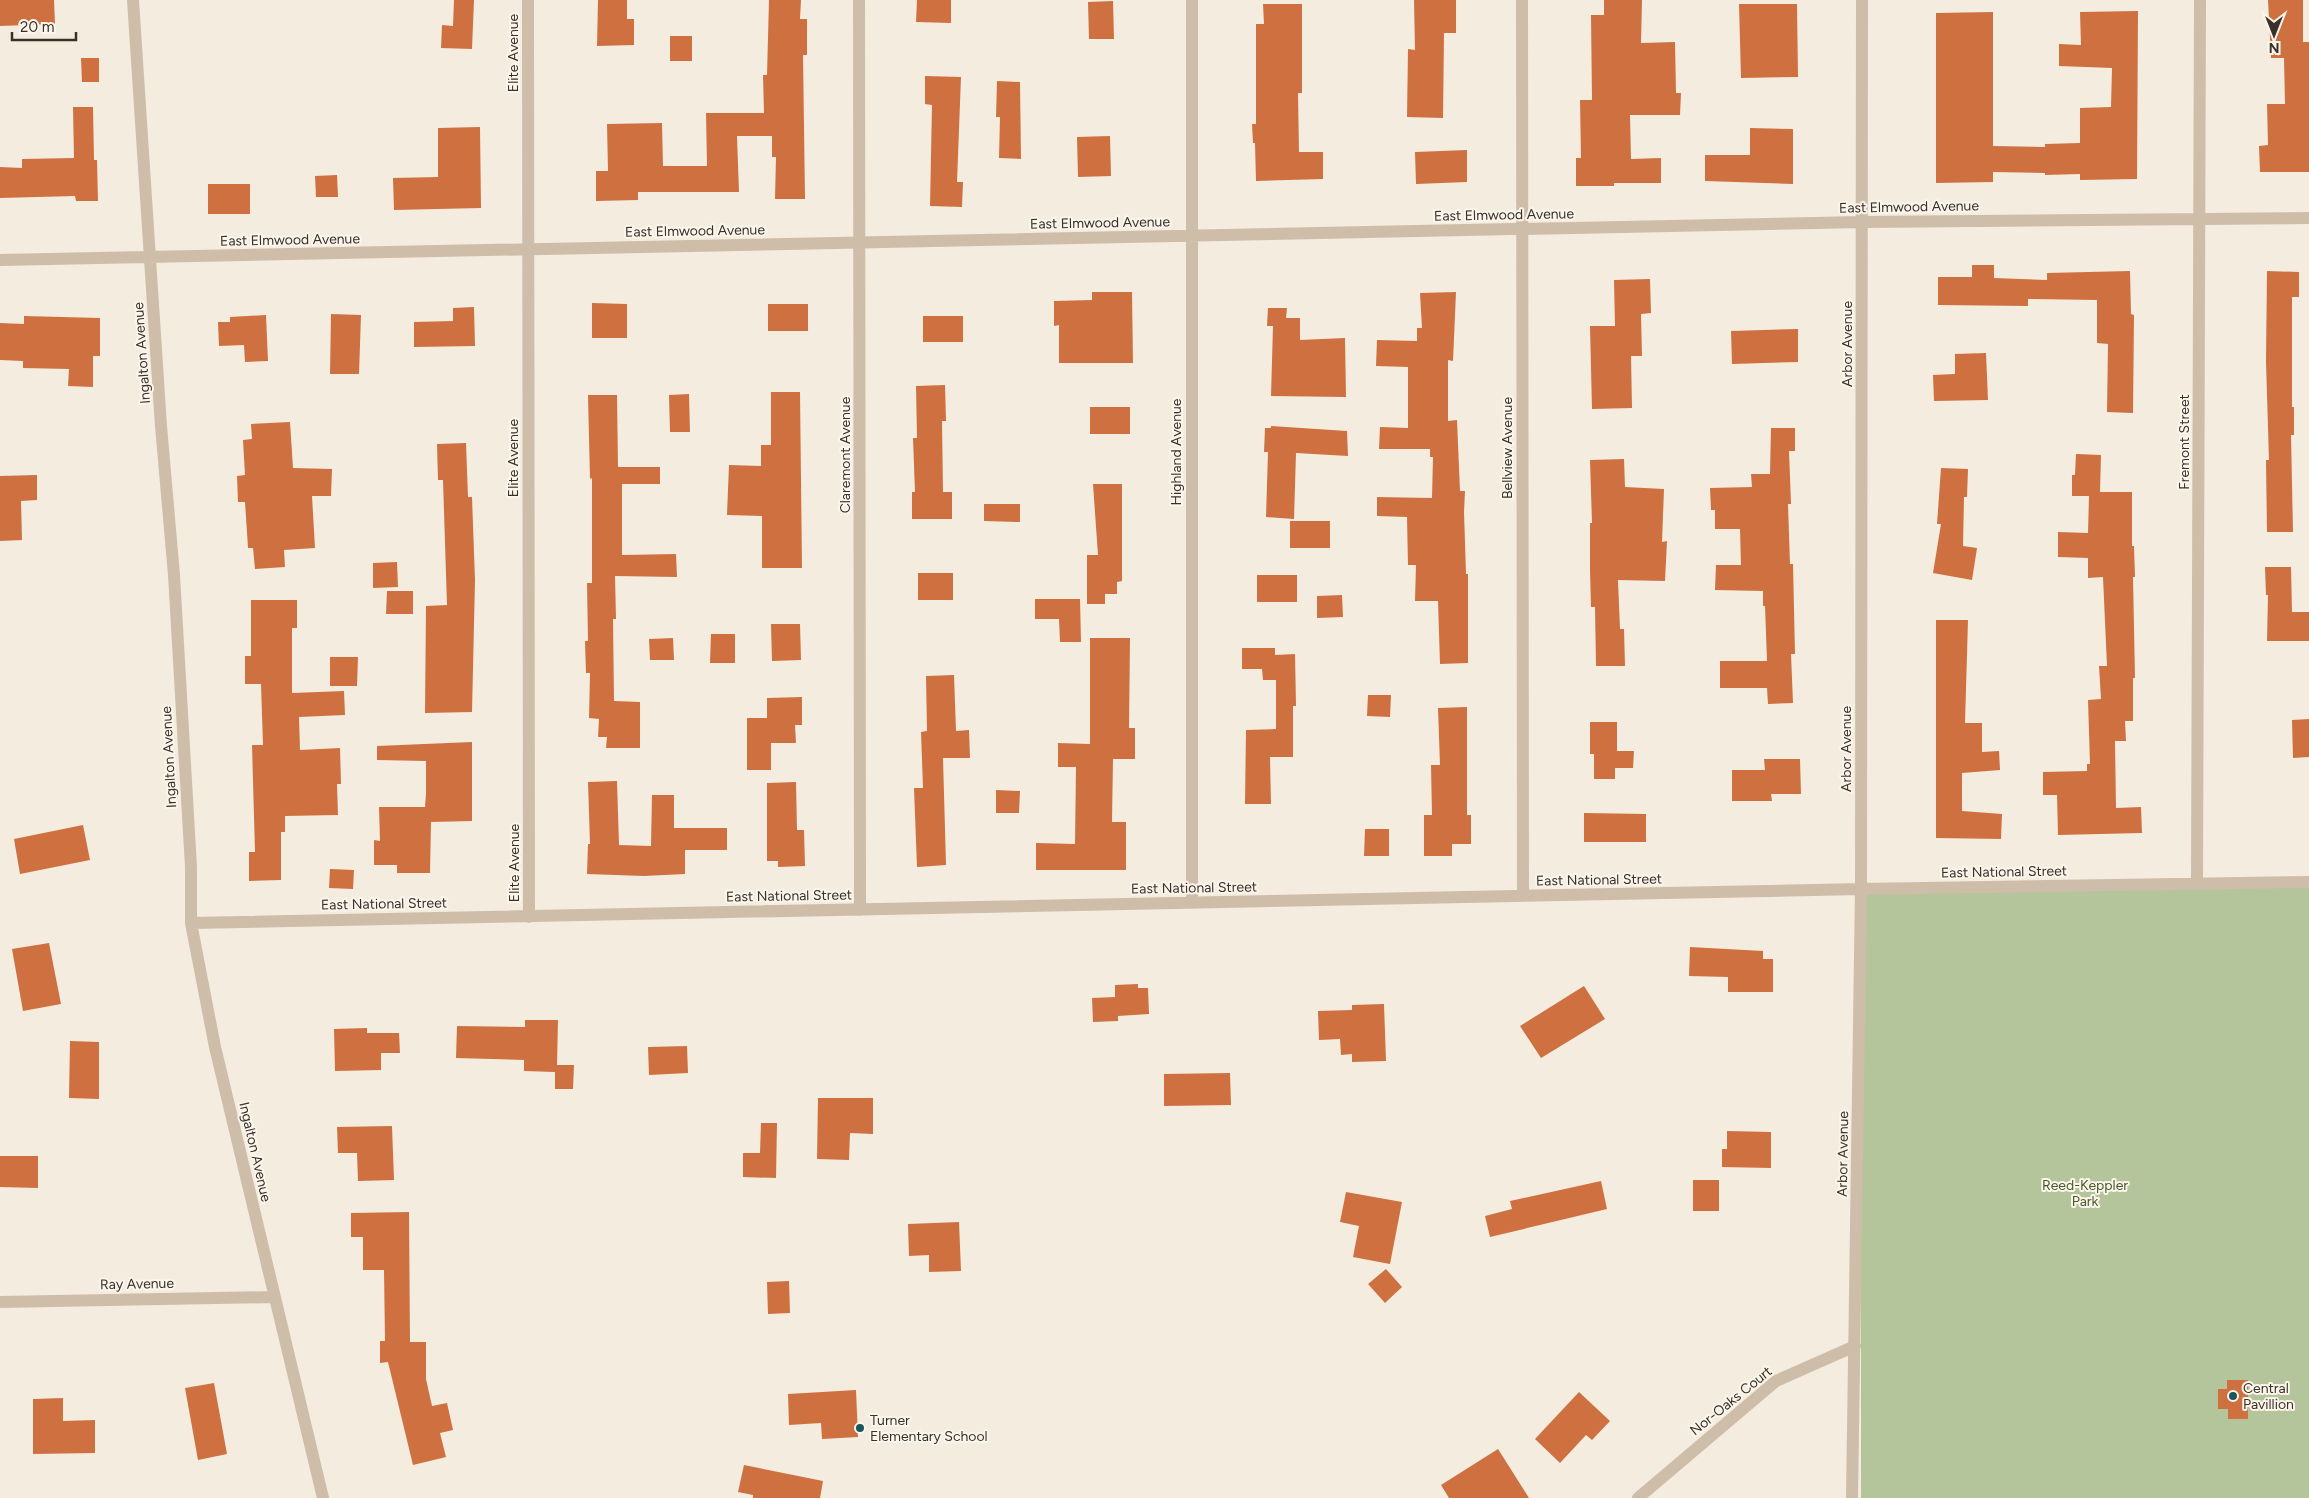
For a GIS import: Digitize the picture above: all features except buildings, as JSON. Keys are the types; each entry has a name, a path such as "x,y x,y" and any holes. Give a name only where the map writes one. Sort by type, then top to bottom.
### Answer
{"street":[{"name":"Ingalton Avenue","path":"133,0 161,426 174,585 191,867 191,923 215,1047 323,1498"},
{"name":"Elite Avenue","path":"528,0 529,917"},
{"name":"Claremont Avenue","path":"859,0 860,910"},
{"name":"Highland Avenue","path":"1192,0 1192,903"},
{"name":"Bellview Avenue","path":"1522,0 1523,896"},
{"name":"Arbor Avenue","path":"1852,1498 1861,889 1862,0"},
{"name":"Fremont Street","path":"2197,884 2200,0"},
{"name":"East Elmwood Avenue","path":"0,260 1862,222 2309,218"},
{"name":"East National Street","path":"191,923 1861,889 2309,882"},
{"name":"Ray Avenue","path":"0,1302 274,1297"},
{"name":"Nor-Oaks Court","path":"1638,1498 1776,1382 1855,1346"}],"green space":[{"name":"Reed-Keppler Park","path":"2309,882 2309,1498 1861,1498 1861,889"}],"place":[{"name":"Central Pavillion","path":"2233,1396"},
{"name":"Turner Elementary School","path":"860,1428"}]}
